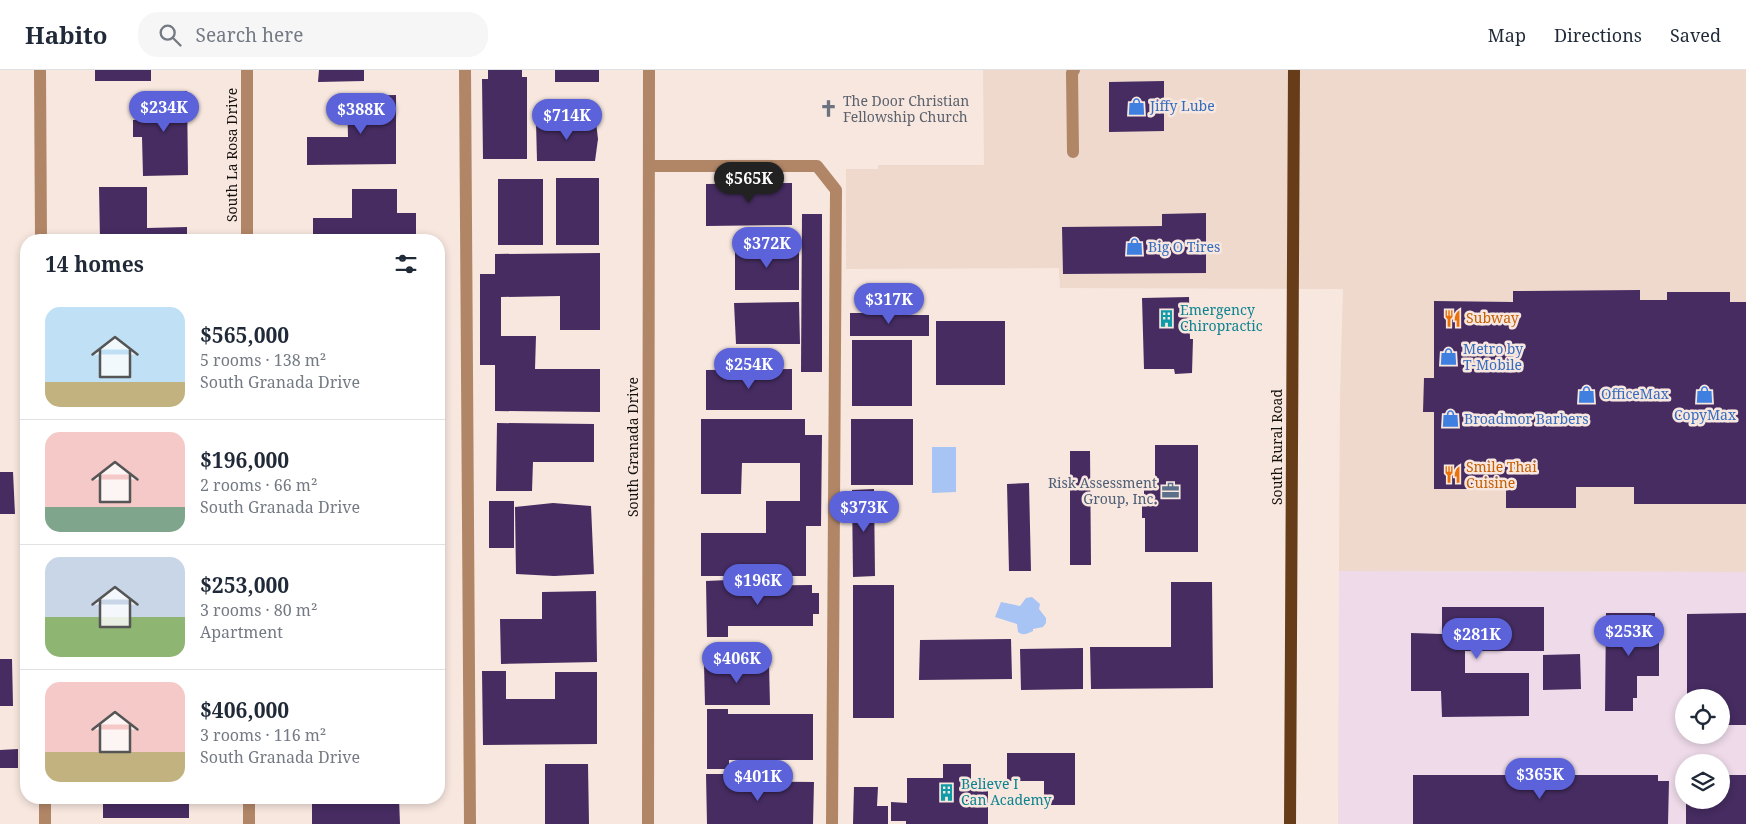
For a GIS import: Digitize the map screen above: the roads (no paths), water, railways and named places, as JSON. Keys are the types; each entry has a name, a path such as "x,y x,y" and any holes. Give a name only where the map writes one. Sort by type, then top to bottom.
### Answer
{"main road":[{"name":"South Rural Road","path":"1290,824 1294,70"}],"street":[{"path":"40,70 41,234"},
{"name":"South La Rosa Drive","path":"247,70 247,234"},
{"path":"465,70 470,824"},
{"name":"South Granada Drive","path":"648,824 649,70"},
{"path":"1073,152 1072,73 1074,70"},
{"path":"649,166 818,166 836,190 832,824"},
{"path":"45,804 45,824"},
{"path":"249,804 249,824"}],"water":[{"path":"932,447 956,447 956,492 932,493"},
{"path":"1032,597 1040,604 1039,609 1046,618 1046,623 1043,627 1033,629 1033,631 1027,634 1022,634 1018,632 1017,624 995,617 1001,602 1020,606 1026,598"}],"place":[{"name":"Jiffy Lube","path":"1136,106"},
{"name":"The Door Christian Fellowship Church","path":"829,109"},
{"name":"Big O Tires","path":"1134,247"},
{"name":"Emergency Chiropractic","path":"1166,318"},
{"name":"Subway","path":"1452,318"},
{"name":"Metro by T-Mobile","path":"1449,357"},
{"name":"OfficeMax","path":"1587,394"},
{"name":"CopyMax","path":"1705,395"},
{"name":"Broadmor Barbers","path":"1450,419"},
{"name":"Smile Thai Cuisine","path":"1452,475"},
{"name":"Risk Assessment Group, Inc.","path":"1171,491"},
{"name":"Believe I Can Academy","path":"947,792"}]}
